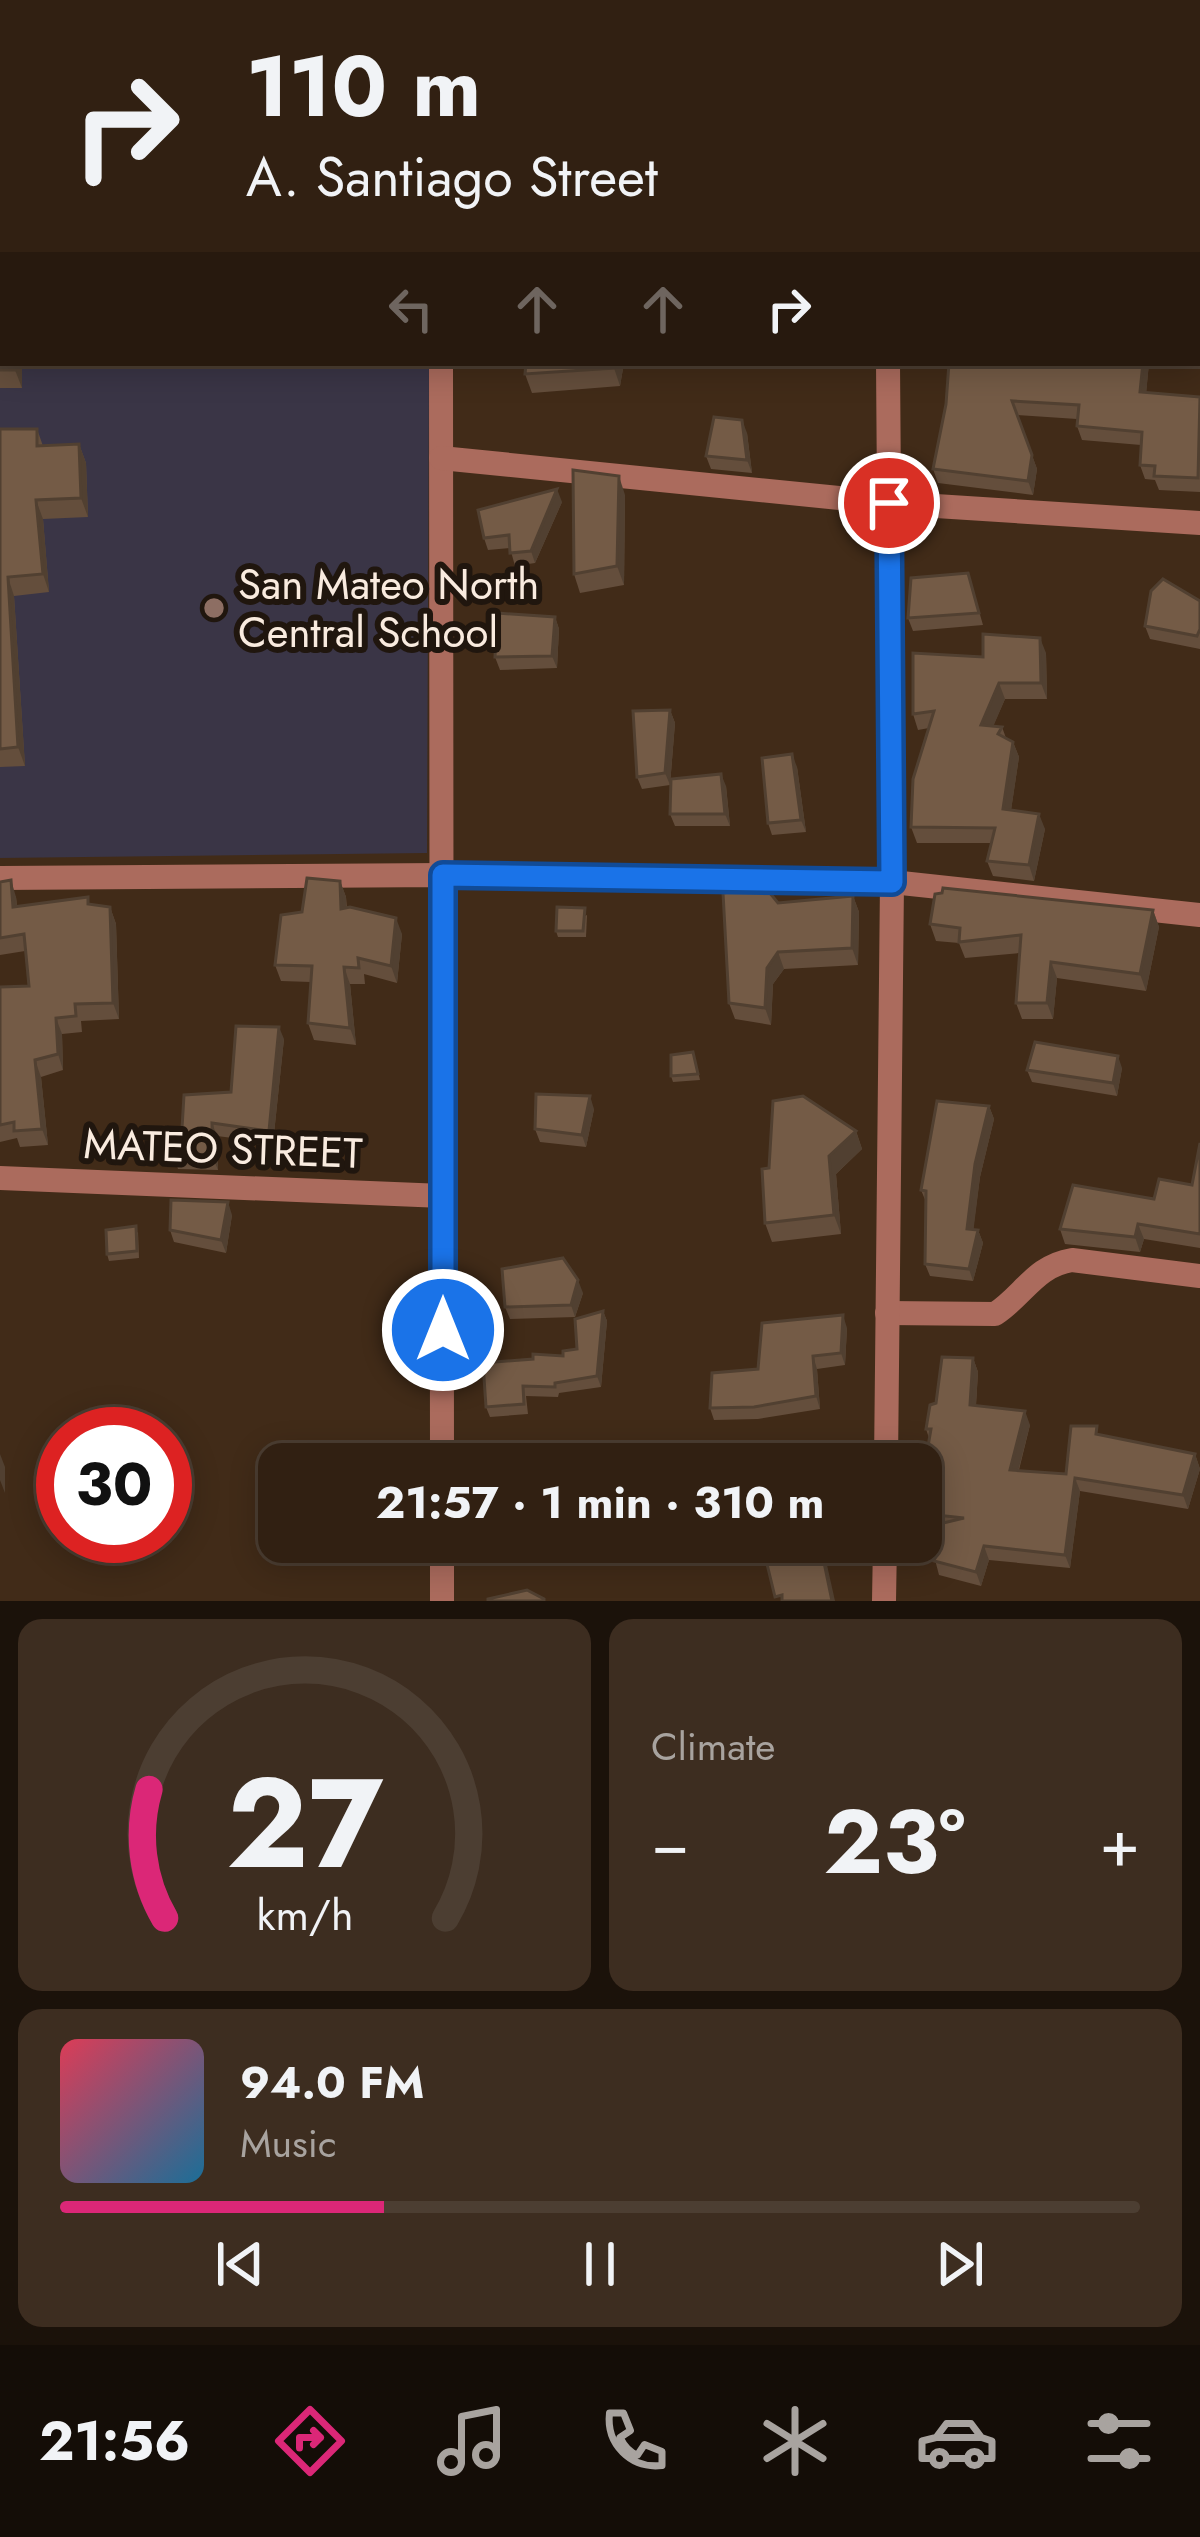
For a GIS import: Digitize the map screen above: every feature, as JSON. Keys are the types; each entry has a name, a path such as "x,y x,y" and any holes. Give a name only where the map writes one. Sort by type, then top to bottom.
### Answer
{"street":[{"path":"441,366 442,1443"},
{"path":"886,1443 892,882 888,366"},
{"path":"441,458 889,503 1200,523"},
{"path":"0,878 443,875 892,882 1200,915"},
{"name":"MATEO STREET","path":"0,1178 443,1196"},
{"path":"887,1313 995,1314 1036,1274 1052,1263 1072,1260 1200,1276"},
{"path":"442,1563 442,1601"},
{"path":"884,1601 885,1563"}],"shaded area":[{"name":"San Mateo North Central School","path":"0,366 429,366 427,853 0,858"}],"building":[{"path":"526,366 614,366 614,368 525,374"},
{"path":"949,366 1143,366 1140,392 1200,397 1198,478 1154,476 1155,466 1140,465 1142,432 1077,426 1079,405 1012,401 1032,455 1028,481 933,469"},
{"path":"714,417 742,420 747,460 706,456"},
{"path":"0,429 37,429 37,446 79,444 81,498 36,500 43,574 8,577 18,747 0,749"},
{"path":"573,470 619,476 617,566 574,574"},
{"path":"557,489 531,551 510,553 509,535 484,538 478,510"},
{"path":"968,573 979,613 908,618 911,578"},
{"path":"1163,579 1200,601 1197,636 1145,626 1151,591"},
{"path":"497,613 555,617 552,656 495,657"},
{"path":"983,634 1040,638 1041,683 999,683 981,725 1002,727 998,734 1013,742 1003,809 1039,814 1029,865 987,861 995,828 911,827 913,779 934,711 913,714 913,653 983,657"},
{"path":"670,710 665,773 637,777 633,711"},
{"path":"792,754 801,820 768,823 762,758"},
{"path":"721,774 725,814 670,814 671,779"},
{"path":"307,878 340,881 341,909 396,918 391,966 358,958 359,968 344,967 350,1028 308,1023 312,966 275,965 281,915 302,912"},
{"path":"11,880 13,907 88,897 88,904 110,907 113,1003 75,1004 76,1016 56,1018 58,1054 35,1060 42,1129 14,1131 14,1122 0,1125 0,987 29,986 24,934 0,938 0,882"},
{"path":"765,887 778,903 853,896 852,948 778,952 767,968 765,1008 729,1003 723,893"},
{"path":"943,888 1153,910 1140,974 1051,962 1047,1003 1016,1003 1021,935 959,942 960,928 930,924 935,894"},
{"path":"557,907 585,908 583,931 556,931"},
{"path":"236,1026 279,1027 269,1131 212,1123 213,1158 174,1156 184,1095 231,1092"},
{"path":"1035,1042 1118,1056 1113,1083 1027,1070"},
{"path":"693,1052 698,1074 671,1076 671,1055"},
{"path":"536,1094 590,1096 582,1135 535,1129"},
{"path":"803,1096 856,1131 829,1156 834,1215 765,1223 762,1169 769,1168 773,1101"},
{"path":"937,1101 989,1106 967,1229 978,1230 969,1269 925,1264 926,1191 921,1190"},
{"path":"1200,1143 1200,1234 1138,1224 1135,1237 1060,1229 1073,1185 1154,1199 1159,1179 1192,1185"},
{"path":"171,1200 228,1202 221,1240 170,1230"},
{"path":"136,1226 137,1251 107,1254 106,1230"},
{"path":"563,1258 578,1280 571,1305 505,1307 502,1269"},
{"path":"603,1311 597,1376 555,1383 555,1387 523,1386 524,1404 486,1407 483,1363 533,1359 533,1354 563,1356 563,1351 577,1349 575,1319"},
{"path":"843,1315 841,1353 813,1356 816,1396 754,1407 710,1408 712,1373 758,1369 762,1323"},
{"path":"942,1357 973,1358 970,1405 1025,1411 1010,1470 1066,1474 1071,1426 1097,1426 1096,1434 1195,1454 1183,1495 1075,1478 1065,1555 984,1546 976,1572 942,1563 942,1523 964,1518 942,1516 942,1443 929,1443 931,1429 926,1429 930,1405 936,1403"},
{"path":"767,1563 824,1563 832,1601 775,1597"},
{"path":"527,1590 544,1601 488,1601 488,1599"}],"place":[{"name":"San Mateo North Central School","path":"214,608"}],"route":[{"path":"443,1330 443,875 892,882 889,503"}]}
